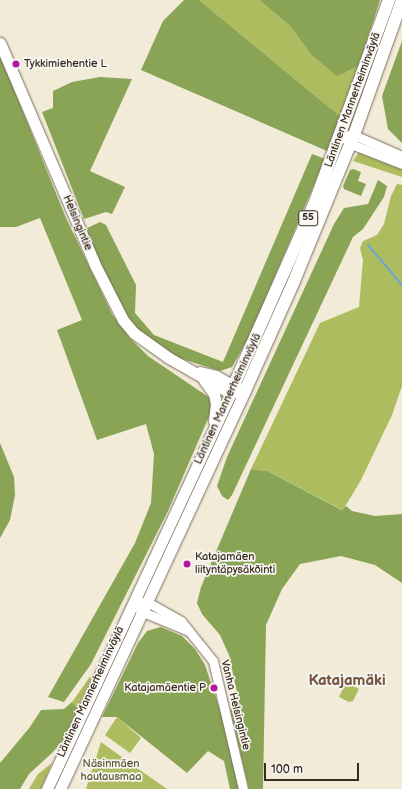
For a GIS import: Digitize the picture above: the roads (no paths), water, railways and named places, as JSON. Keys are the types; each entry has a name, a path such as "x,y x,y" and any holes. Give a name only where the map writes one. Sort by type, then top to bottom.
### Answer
{"main road":[{"name":"Läntinen Mannerheiminväylä","path":"47,789 233,389 276,293 341,135 389,0"},
{"name":"Läntinen Mannerheiminväylä","path":"60,789 244,393 303,260 353,139 402,0"},
{"name":"Helsingintie","path":"0,43 95,265 120,314 134,333 148,345 198,374 214,394 216,404 212,433"},
{"name":"Helsingintie","path":"198,374 216,376 233,389 244,393"}],"street":[{"path":"341,135 402,156"},
{"path":"353,139 402,164"},
{"name":"Vanha Helsingintie","path":"133,603 145,607 192,632 213,661 243,789"}],"waterway":[{"path":"368,245 402,285"}],"place":[{"name":"Tykkimiehentie L","path":"16,64"},
{"name":"Katajamäen liityntäpysäköinti","path":"187,564"},
{"name":"Katajamäentie P","path":"214,688"}],"district":[{"name":"Katajamäki","path":"347,681"}],"park label":[{"name":"Näsinmäen hautausmaa","path":"111,771"}]}
